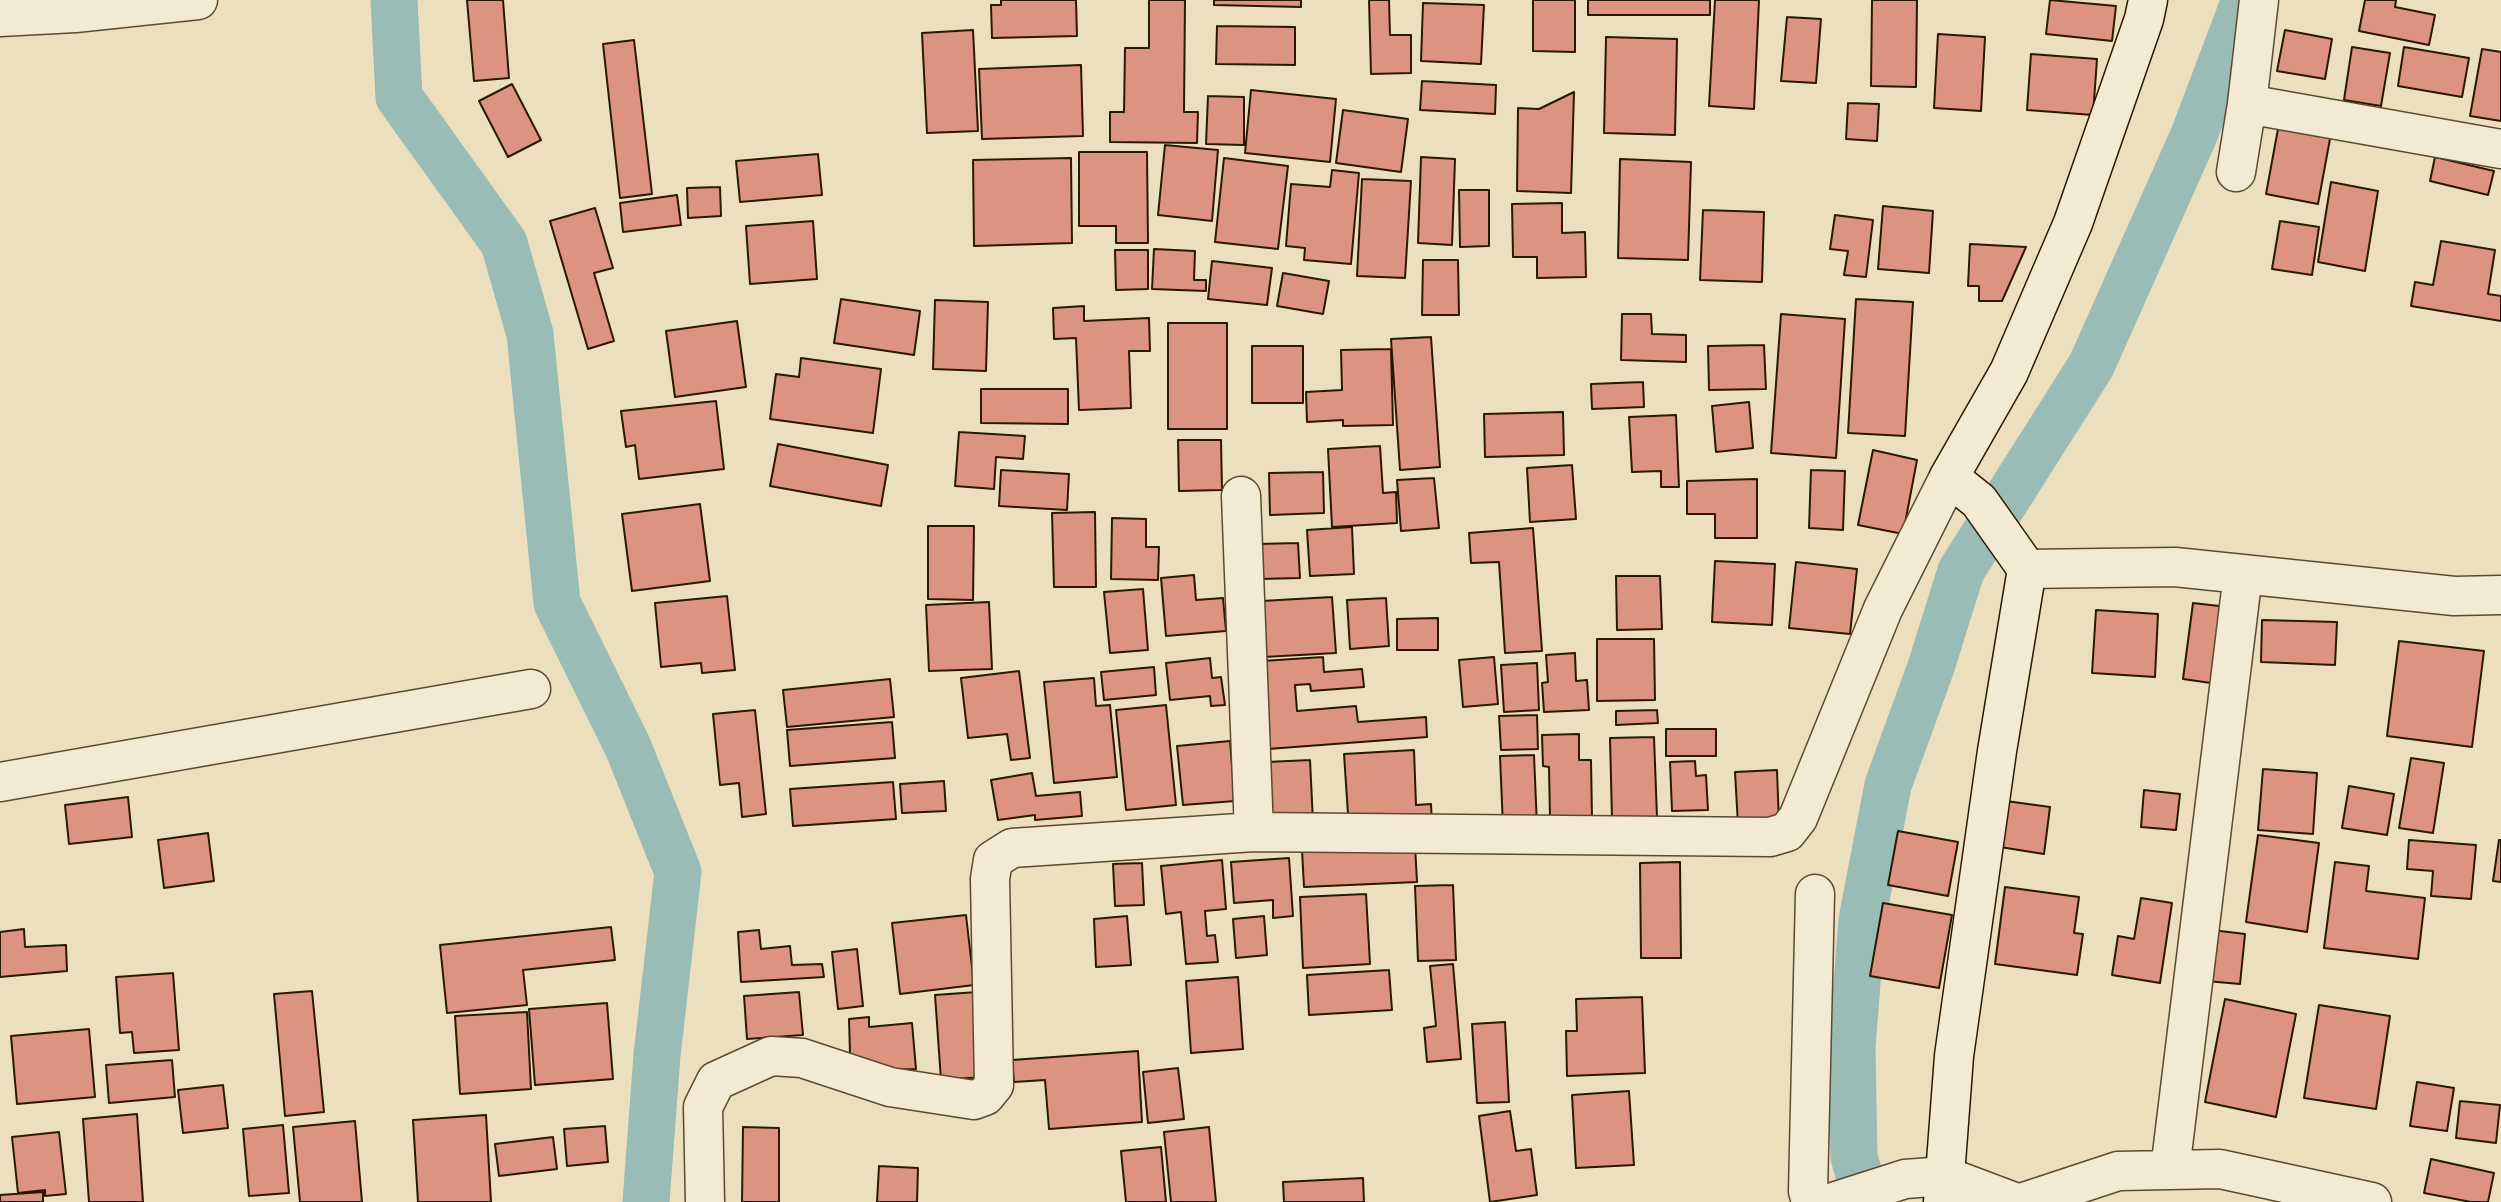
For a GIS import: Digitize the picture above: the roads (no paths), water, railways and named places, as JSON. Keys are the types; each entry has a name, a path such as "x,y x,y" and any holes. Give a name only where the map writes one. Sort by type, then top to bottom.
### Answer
{"street":[{"path":"0,17 75,13 198,0"},
{"path":"705,1202 703,1107 716,1081 772,1056 802,1058 890,1087 974,1100 985,1096 994,1085 990,879 993,860 1012,848 1254,832 1770,837 1787,832 1798,818 1883,609 1949,477 2010,372 2074,223 2144,19 2148,0"},
{"path":"2236,172 2259,0"},
{"path":"2247,104 2501,149"},
{"path":"1944,1189 1954,1056 1997,751 2019,557 1979,501 1949,477"},
{"path":"1241,496 1254,832"},
{"path":"2019,557 2243,573 2454,596 2501,595"},
{"path":"2170,1170 2243,573"},
{"path":"0,782 531,689"},
{"path":"1811,1202 1808,1191 1815,894"},
{"path":"2024,1202 2118,1171 2220,1169 2372,1202"},
{"path":"1834,1202 1905,1179 2014,1202"}],"waterway":[{"path":"394,0 399,97 504,243 530,334 557,603 628,747 678,872 657,1055 646,1202"},
{"path":"1867,1202 1854,1157 1852,1047 1862,920 1888,785 1931,667 1961,571 2091,366 2194,135 2245,0"}]}
